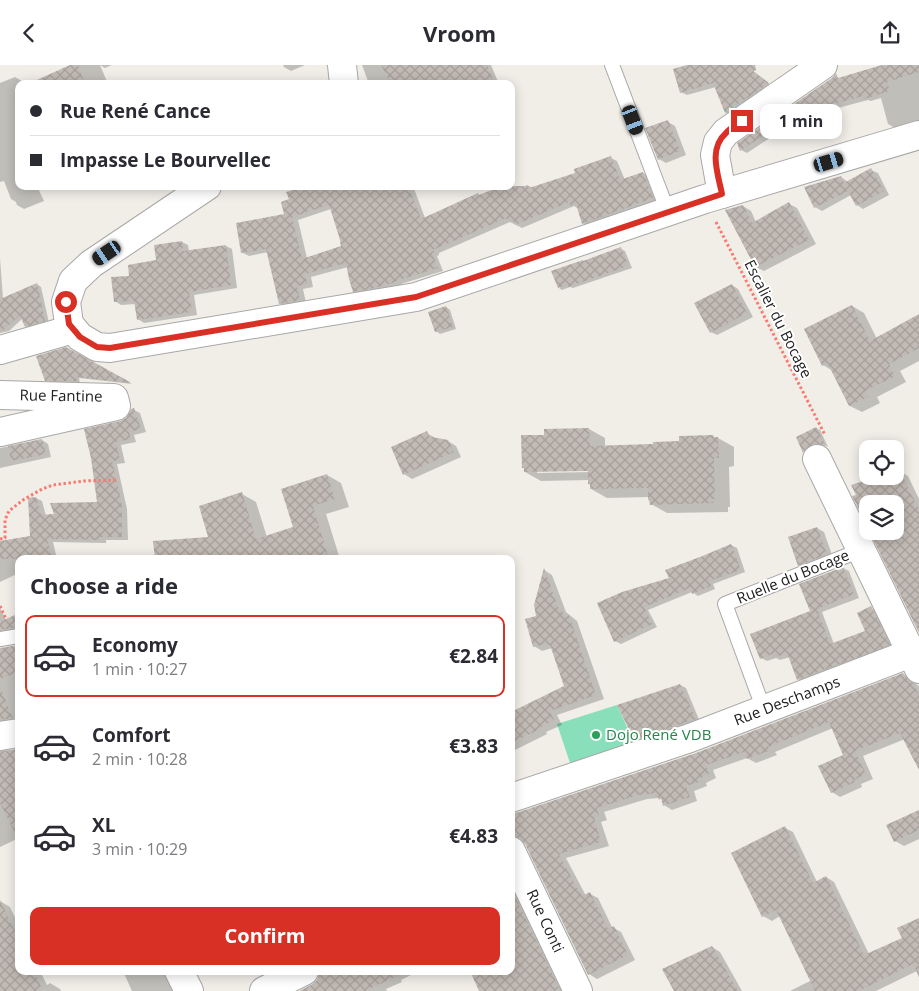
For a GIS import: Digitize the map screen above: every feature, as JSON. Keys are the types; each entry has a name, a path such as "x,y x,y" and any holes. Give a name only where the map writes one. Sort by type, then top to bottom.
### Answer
{"street":[{"path":"342,65 344,80"},
{"path":"713,197 715,155 718,142 726,132 823,65"},
{"path":"201,190 91,264 73,281 66,302 71,327 80,337 97,347 110,348 416,297 713,197 919,135"},
{"path":"0,339 71,327"},
{"path":"0,350 71,327"},
{"name":"Rue Fantine","path":"0,395 114,398 116,406 0,432"},
{"path":"822,449 861,550 916,657"},
{"name":"Rue Deschamps","path":"515,796 690,738 916,657"},
{"path":"0,736 15,734"},
{"name":"Rue Conti","path":"515,864 578,991"},
{"path":"181,975 189,991"},
{"path":"264,991 296,975"}],"lane":[{"path":"612,65 668,212"},
{"name":"Ruelle du Bocage","path":"764,710 725,604 861,550"},
{"path":"0,639 15,637"}],"path":[{"name":"Escalier du Bocage","path":"713,197 822,449"},
{"path":"0,539 5,538 5,520 9,511 42,489 53,485 84,481 116,480"},
{"path":"0,606 7,620"}],"green space":[{"name":"Dojo René VDB","path":"617,705 635,745 571,766 557,724"}],"building":[{"path":"70,65 78,65 84,80 37,80"},
{"path":"381,65 487,65 493,80 389,80"},
{"path":"687,65 755,65 756,70 753,71 769,83 725,113 713,83 680,93 673,69"},
{"path":"882,65 919,65 919,72 887,82 890,91 864,99 863,96 794,115 798,126 780,131 779,125 740,151 737,143 832,78 836,73 838,78"},
{"path":"668,120 680,151 658,160 645,128"},
{"path":"611,156 620,180 643,172 653,198 582,224 576,204 571,206 569,202 515,225 513,220 508,222 506,218 433,250 434,252 432,253 438,268 370,289 353,292 346,263 305,274 307,284 297,286 300,300 279,304 266,249 241,253 236,223 284,214 281,202 289,199 286,192 292,190 410,190 421,219 478,193 479,195 491,190 515,190 515,186 528,186 529,188 575,173 574,169","holes":["329,205 341,246 302,259 292,217"]},
{"path":"871,168 884,191 856,206 848,191 814,208 804,187 841,176 844,183"},
{"path":"789,202 809,240 755,267 725,210 743,205 752,223"},
{"path":"182,241 183,251 226,245 231,285 189,292 192,312 137,320 134,301 114,302 111,277 129,276 128,265 156,260 154,245"},
{"path":"621,247 628,266 568,287 567,285 558,288 551,271"},
{"path":"37,283 45,321 25,327 20,315 0,333 0,299"},
{"path":"732,284 747,313 710,333 694,303"},
{"path":"852,305 870,341 919,314 919,348 889,364 895,376 865,391 868,397 849,406 828,364 822,366 804,329"},
{"path":"446,306 453,327 435,332 428,312"},
{"path":"66,347 130,383 76,377 77,381 45,381 36,356"},
{"path":"134,408 141,429 129,432 131,439 116,442 120,460 112,461 122,505 122,537 100,537 101,540 47,539 51,555 15,555 15,559 0,559 0,541 30,536 28,498 36,497 41,515 54,514 50,503 97,502 91,458 84,429 120,421 126,418 131,409"},
{"path":"816,427 826,446 819,444 811,445 803,453 796,437"},
{"path":"589,428 590,446 653,444 653,442 679,441 679,436 713,435 718,437 719,458 714,458 715,499 712,499 713,503 650,505 648,488 590,489 588,471 524,472 524,468 522,468 521,435 544,435 544,429"},
{"path":"427,431 430,438 448,440 454,452 403,475 391,447"},
{"path":"42,439 46,454 11,461 8,446"},
{"path":"327,474 335,499 313,506 328,555 155,555 153,541 208,537 199,506 242,492 256,539 293,527 281,489"},
{"path":"904,479 919,510 919,633 873,540 904,540 904,495 859,495 859,510 852,496 856,495 851,485 859,482 859,485 904,485"},
{"path":"817,527 827,554 798,566 788,537"},
{"path":"731,544 741,570 709,581 711,586 692,594 690,588 644,607 652,624 614,642 597,603 622,592 669,578 665,570"},
{"path":"843,567 854,594 817,609 830,644 865,631 857,613 871,606 890,645 797,680 787,653 773,658 772,654 760,659 750,634 810,611 799,584"},
{"path":"544,568 559,610 562,609 564,617 569,615 596,695 550,711 554,720 515,741 515,710 564,686 550,645 533,647 525,619 536,616 534,605"},
{"path":"15,615 15,628 0,630 0,622"},
{"path":"15,646 15,673 0,679 0,648"},
{"path":"903,673 913,683 919,695 919,770 900,733 855,751 866,774 854,780 855,782 831,793 818,766 843,755 829,722 768,747 769,751 747,759 744,752 706,765 709,774 698,779 699,782 686,786 690,797 663,806 661,798 659,800 656,793 638,795 597,808 599,816 594,817 601,842 559,854 582,896 590,892 608,929 614,926 628,955 588,975 525,844 515,837 515,813 696,753"},
{"path":"680,684 696,719 634,740 617,705"},
{"path":"0,687 13,718 0,720"},
{"path":"15,749 15,833 0,803 0,751"},
{"path":"919,810 919,830 894,842 886,825"},
{"path":"785,826 813,883 826,876 864,955 902,938 897,928 919,918 919,977 913,964 859,991 815,991 776,910 762,917 731,853"},
{"path":"515,896 559,988 554,991 479,991 472,975 515,975"},
{"path":"0,900 15,931 15,975 36,975 43,991 0,991"},
{"path":"712,946 738,991 674,991 662,969"},
{"path":"319,975 399,975 365,991 299,991 317,980"}],"place":[{"name":"Dojo René VDB","path":"596,735"}],"route":[{"path":"66,302 69,324 80,337 97,347 110,348 416,297 722,194 715,155 718,142 726,132 742,121"}]}
